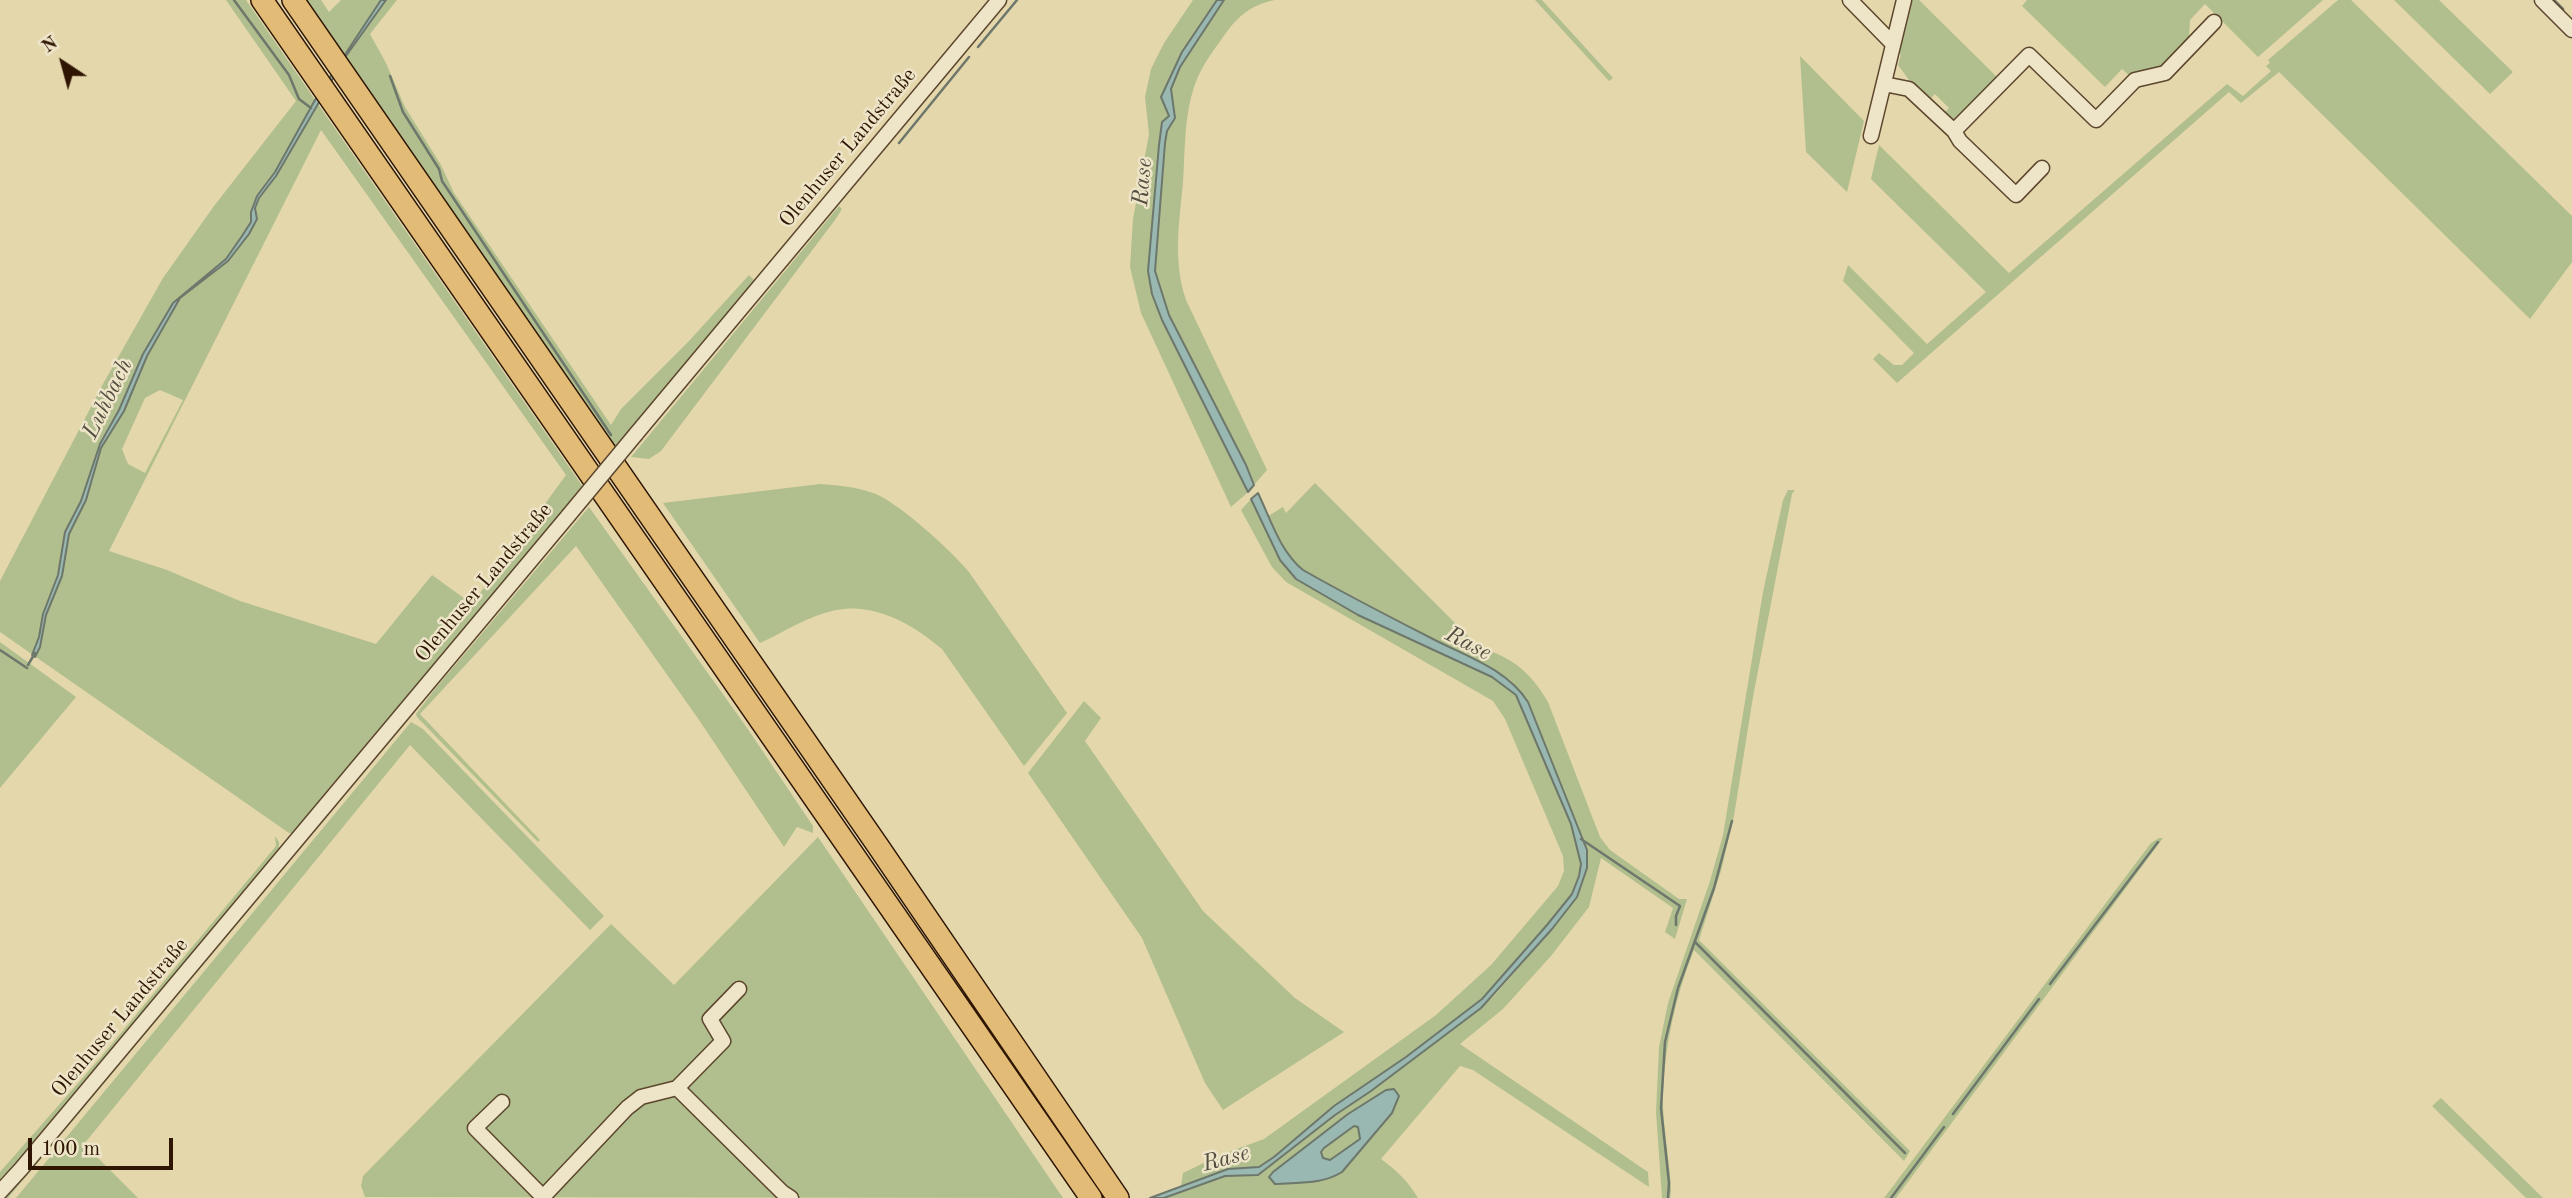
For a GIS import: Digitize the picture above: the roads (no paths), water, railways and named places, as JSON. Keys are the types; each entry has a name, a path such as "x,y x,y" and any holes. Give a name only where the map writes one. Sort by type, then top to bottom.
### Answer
{"highway":[{"path":"262,0 1091,1198"},
{"path":"293,0 878,846 1116,1196"}],"street":[{"name":"Olenhuser Landstraße","path":"0,1192 999,0"},
{"path":"1850,0 1894,44"},
{"path":"1871,136 1904,0"},
{"path":"2542,0 2572,30"},
{"path":"1954,131 2029,55 2096,120 2135,80 2165,73 2214,22"},
{"path":"1884,84 1909,89 2016,195 2042,168"},
{"path":"502,1102 475,1128 543,1198 633,1103 646,1096 677,1088 723,1041 710,1019 739,989"},
{"path":"677,1088 791,1198"}],"water":[{"path":"381,0 386,0 346,56 276,176 259,198 255,208 257,219 249,234 228,261 180,298 147,356 124,411 101,448 86,500 69,534 62,576 46,615 40,647 35,657 32,655 43,614 58,575 65,532 81,501 100,444 119,410 143,354 173,303 226,259 242,236 251,222 251,212 257,196 275,172 315,100"},
{"path":"1217,0 1224,0 1180,67 1171,89 1175,118 1167,131 1165,143 1155,271 1169,315 1246,465 1254,485 1248,492 1162,320 1152,294 1148,271 1162,122 1169,116 1161,97 1182,52"},
{"path":"1258,493 1282,544 1303,570 1484,664 1519,690 1528,702 1587,850 1587,868 1577,897 1481,1008 1258,1175 1225,1176 1164,1198 1150,1198 1228,1169 1259,1167 1334,1106 1406,1057 1482,999 1572,894 1581,864 1571,824 1516,695 1492,677 1358,615 1296,579 1280,560 1251,499"},
{"path":"1394,1089 1399,1096 1392,1113 1342,1172 1326,1179 1301,1183 1275,1184 1269,1177 1348,1114 1386,1090","holes":["1354,1126 1358,1127 1360,1139 1330,1160 1323,1158 1321,1152 1324,1148"]}],"waterway":[{"path":"234,0 289,75 299,99 311,108"},
{"path":"978,47 1017,0"},
{"path":"2554,0 2563,9"},
{"path":"899,143 969,57"},
{"path":"390,76 403,112 439,169 442,181 611,435"},
{"path":"0,650 27,668"},
{"name":"Luhbach","path":"28,665 35,653"},
{"path":"1668,1198 1669,1183 1661,1108 1665,1042 1678,988 1714,888 1732,821"},
{"path":"1581,839 1680,906 1676,925"},
{"path":"2050,984 2158,842"},
{"path":"1695,942 1905,1153"},
{"path":"1953,1114 2039,999"},
{"path":"1891,1198 1944,1127"}],"water label":[{"name":"Rase","path":"1143,182"},
{"name":"Rase","path":"1468,644"},
{"name":"Rase","path":"1226,1159"}]}
